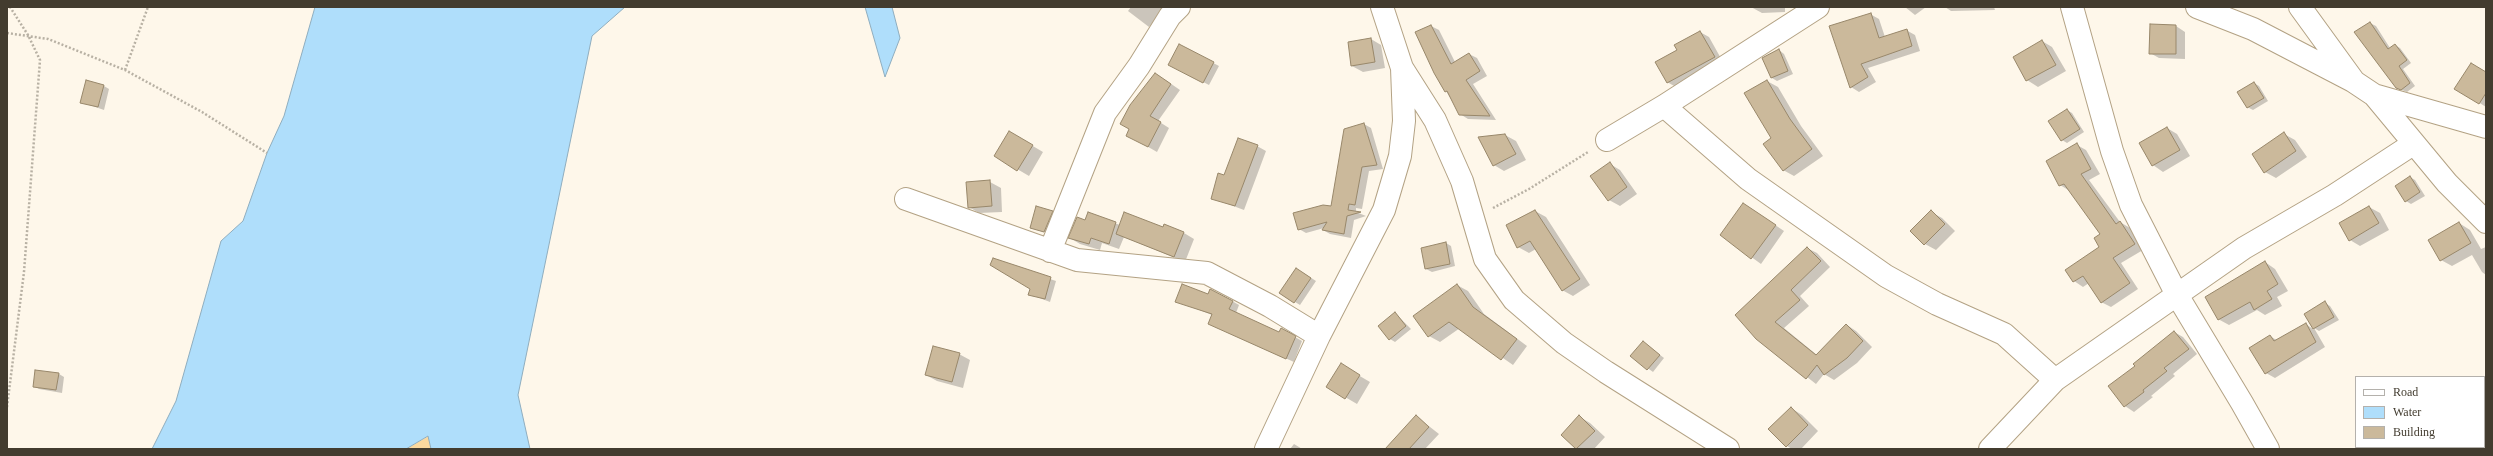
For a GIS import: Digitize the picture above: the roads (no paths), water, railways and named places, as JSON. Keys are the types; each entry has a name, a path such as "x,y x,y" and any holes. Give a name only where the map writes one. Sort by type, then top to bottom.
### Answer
{"street":[{"path":"1050,251 1105,113 1139,66 1170,16 1179,7"},
{"path":"1382,7 1402,68 1435,120 1462,181 1485,260 1514,300 1564,343 1606,372 1728,449"},
{"path":"1607,140 1664,106 1818,7"},
{"path":"2072,7 2112,151 2129,199 2157,259 2177,295 2242,402 2268,449"},
{"path":"2197,7 2253,29 2353,81 2374,95 2486,127"},
{"path":"2300,7 2353,81"},
{"path":"1266,449 1319,336 1384,210 1400,156 1404,121 1402,68"},
{"path":"2374,95 2413,144 2447,183 2486,222"},
{"path":"1664,106 1748,179 1886,276 1937,304 2004,334 2055,380"},
{"path":"1990,449 2055,380 2244,248 2335,195 2413,144"},
{"path":"906,199 1077,260 1207,273 1270,306 1319,336"}],"water":[{"path":"315,7 625,7 592,36 518,395 530,449 431,449 428,436 406,449 152,449 176,401 221,241 243,221 267,153 284,116"},
{"path":"865,7 892,7 900,38 885,77"}]}
